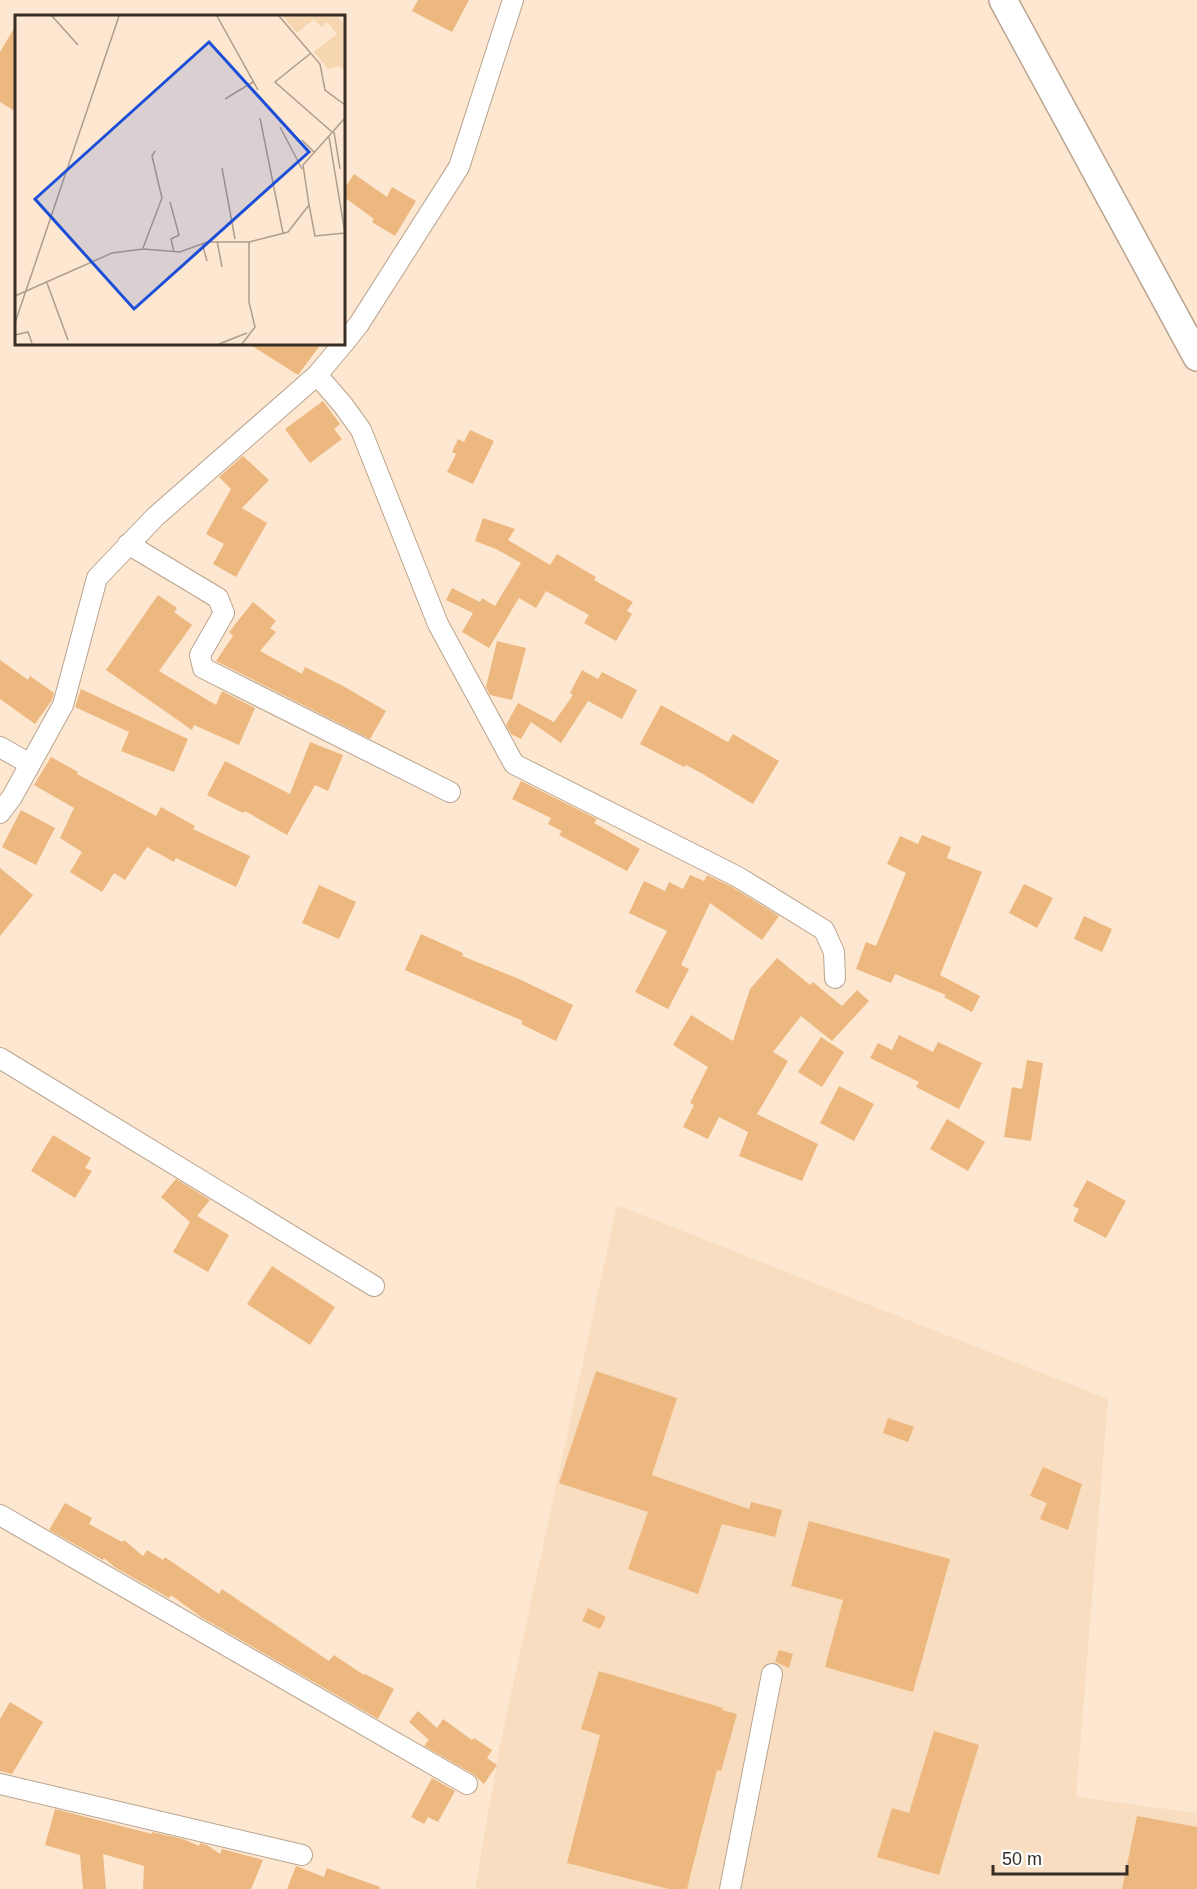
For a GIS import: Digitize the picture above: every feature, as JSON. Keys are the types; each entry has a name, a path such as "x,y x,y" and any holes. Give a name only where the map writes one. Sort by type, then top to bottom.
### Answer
{"main road":[{"path":"1003,0 1197,357"}],"street":[{"path":"345,341 359,324 459,167 513,0"},
{"path":"0,813 12,797 63,705 97,578 155,517 317,375 341,345"},
{"path":"317,375 344,405 361,430 438,624 514,764 738,877 824,930 834,952 835,978"},
{"path":"129,544 218,598 224,613 200,655 203,669 450,792"},
{"path":"0,747 30,764"},
{"path":"0,1058 374,1286"},
{"path":"0,1515 467,1784"},
{"path":"730,1889 772,1674"},
{"path":"0,1784 302,1855"}],"shaded area":[{"path":"617,1205 1108,1399 1076,1797 1197,1813 1197,1889 475,1889 500,1745"}],"building":[{"path":"418,0 469,0 452,32 412,11"},
{"path":"15,27 15,111 0,102 0,52"},
{"path":"354,174 387,197 392,187 416,201 395,236 372,222 374,219 345,198 345,188"},
{"path":"251,345 320,345 298,375"},
{"path":"323,401 340,424 334,429 342,439 310,463 285,429"},
{"path":"470,430 494,441 473,484 447,472 456,454 452,452 458,439 464,442"},
{"path":"243,456 269,480 242,508 267,523 236,577 213,564 224,544 206,534 231,489 219,477"},
{"path":"483,518 515,529 508,540 550,565 557,554 596,577 594,580 633,602 627,611 632,614 616,641 584,623 589,615 546,591 536,608 519,598 489,648 462,632 473,613 446,600 452,588 480,602 482,598 495,606 521,563 496,549 475,541"},
{"path":"158,595 177,608 174,612 192,625 159,671 216,705 222,691 255,708 239,745 194,725 192,730 106,670"},
{"path":"253,602 276,621 270,628 276,632 260,651 302,674 305,667 386,711 370,739 216,661 233,636 229,632"},
{"path":"497,641 526,648 512,700 490,695 486,687"},
{"path":"0,660 28,680 30,676 54,693 52,700 35,724 0,699"},
{"path":"582,670 598,679 602,672 637,690 622,719 588,701 561,743 531,722 521,739 511,734 506,725 518,703 554,722 573,695 570,693"},
{"path":"81,689 188,739 174,772 121,751 129,732 75,707"},
{"path":"661,705 728,742 733,734 779,761 753,804 686,765 684,767 640,744"},
{"path":"310,742 343,755 328,791 315,785 287,835 245,811 243,813 207,795 225,761 290,794"},
{"path":"51,757 78,772 77,774 156,816 161,807 195,826 193,829 250,856 236,887 176,858 174,862 147,847 125,880 114,873 102,892 70,872 82,852 60,838 74,808 34,785"},
{"path":"521,781 597,819 594,823 640,849 627,871 559,835 562,831 548,824 551,818 512,799"},
{"path":"21,810 55,828 36,865 2,847"},
{"path":"922,835 951,847 947,858 982,872 940,975 980,996 972,1012 944,997 946,995 895,974 891,983 856,969 866,942 876,946 906,873 887,864 900,836 918,844"},
{"path":"0,868 33,895 0,936"},
{"path":"690,875 704,881 707,875 732,887 779,916 762,940 710,903 681,965 689,969 668,1009 635,992 667,931 629,913 644,881 665,891 669,882 683,889"},
{"path":"1024,884 1053,898 1037,928 1009,913"},
{"path":"319,885 356,902 339,939 302,923"},
{"path":"1084,916 1112,929 1102,952 1074,939"},
{"path":"421,934 463,953 462,956 517,978 573,1005 556,1041 521,1024 523,1021 405,970"},
{"path":"777,958 810,985 813,982 842,1006 857,990 869,1001 832,1041 801,1016 773,1052 788,1061 757,1114 818,1144 802,1181 739,1156 748,1132 719,1117 708,1139 683,1127 694,1105 690,1103 708,1067 673,1045 691,1015 733,1041 750,989"},
{"path":"899,1035 933,1052 938,1042 982,1063 959,1109 916,1087 919,1082 870,1058 878,1043 892,1050"},
{"path":"821,1037 844,1052 822,1087 798,1072"},
{"path":"1027,1060 1043,1063 1031,1141 1004,1137 1012,1087 1022,1089"},
{"path":"839,1086 874,1104 854,1141 820,1123"},
{"path":"947,1119 985,1142 968,1171 930,1149"},
{"path":"53,1135 91,1158 85,1168 92,1171 75,1198 31,1171"},
{"path":"176,1179 210,1200 197,1216 229,1235 208,1272 173,1252 190,1222 161,1197"},
{"path":"1087,1180 1126,1201 1106,1238 1073,1221 1079,1209 1073,1206"},
{"path":"272,1266 335,1307 310,1345 247,1304"},
{"path":"596,1371 677,1398 652,1475 749,1509 751,1502 782,1510 775,1537 722,1524 698,1594 628,1569 648,1512 559,1483"},
{"path":"888,1418 914,1427 908,1442 883,1433"},
{"path":"1043,1467 1082,1484 1068,1530 1040,1519 1047,1503 1030,1496"},
{"path":"65,1503 92,1518 89,1524 122,1542 124,1540 143,1556 147,1550 163,1560 165,1557 219,1594 222,1589 329,1661 334,1655 364,1675 394,1689 378,1719 201,1617 171,1595 169,1598 116,1568 104,1558 103,1560 49,1530"},
{"path":"809,1521 950,1559 913,1692 825,1667 843,1600 791,1586"},
{"path":"588,1608 606,1617 600,1629 582,1621"},
{"path":"779,1650 793,1654 789,1668 775,1662"},
{"path":"599,1671 737,1714 721,1771 717,1770 687,1889 669,1889 567,1863 600,1735 581,1729"},
{"path":"10,1702 43,1722 12,1774 0,1771 0,1719"},
{"path":"418,1711 437,1728 443,1719 472,1740 474,1738 492,1750 487,1758 497,1765 484,1784 473,1774 424,1746 429,1740 409,1722"},
{"path":"934,1731 979,1745 939,1875 877,1857 892,1808 909,1813"},
{"path":"432,1778 455,1791 438,1822 428,1817 424,1824 411,1817"},
{"path":"55,1809 152,1834 152,1832 183,1839 199,1846 200,1843 220,1854 222,1849 263,1860 251,1889 143,1889 144,1866 103,1854 106,1889 83,1889 80,1855 45,1845"},
{"path":"1137,1816 1197,1827 1197,1889 1122,1889"},
{"path":"296,1866 324,1877 327,1868 380,1887 380,1889 287,1889"}]}
